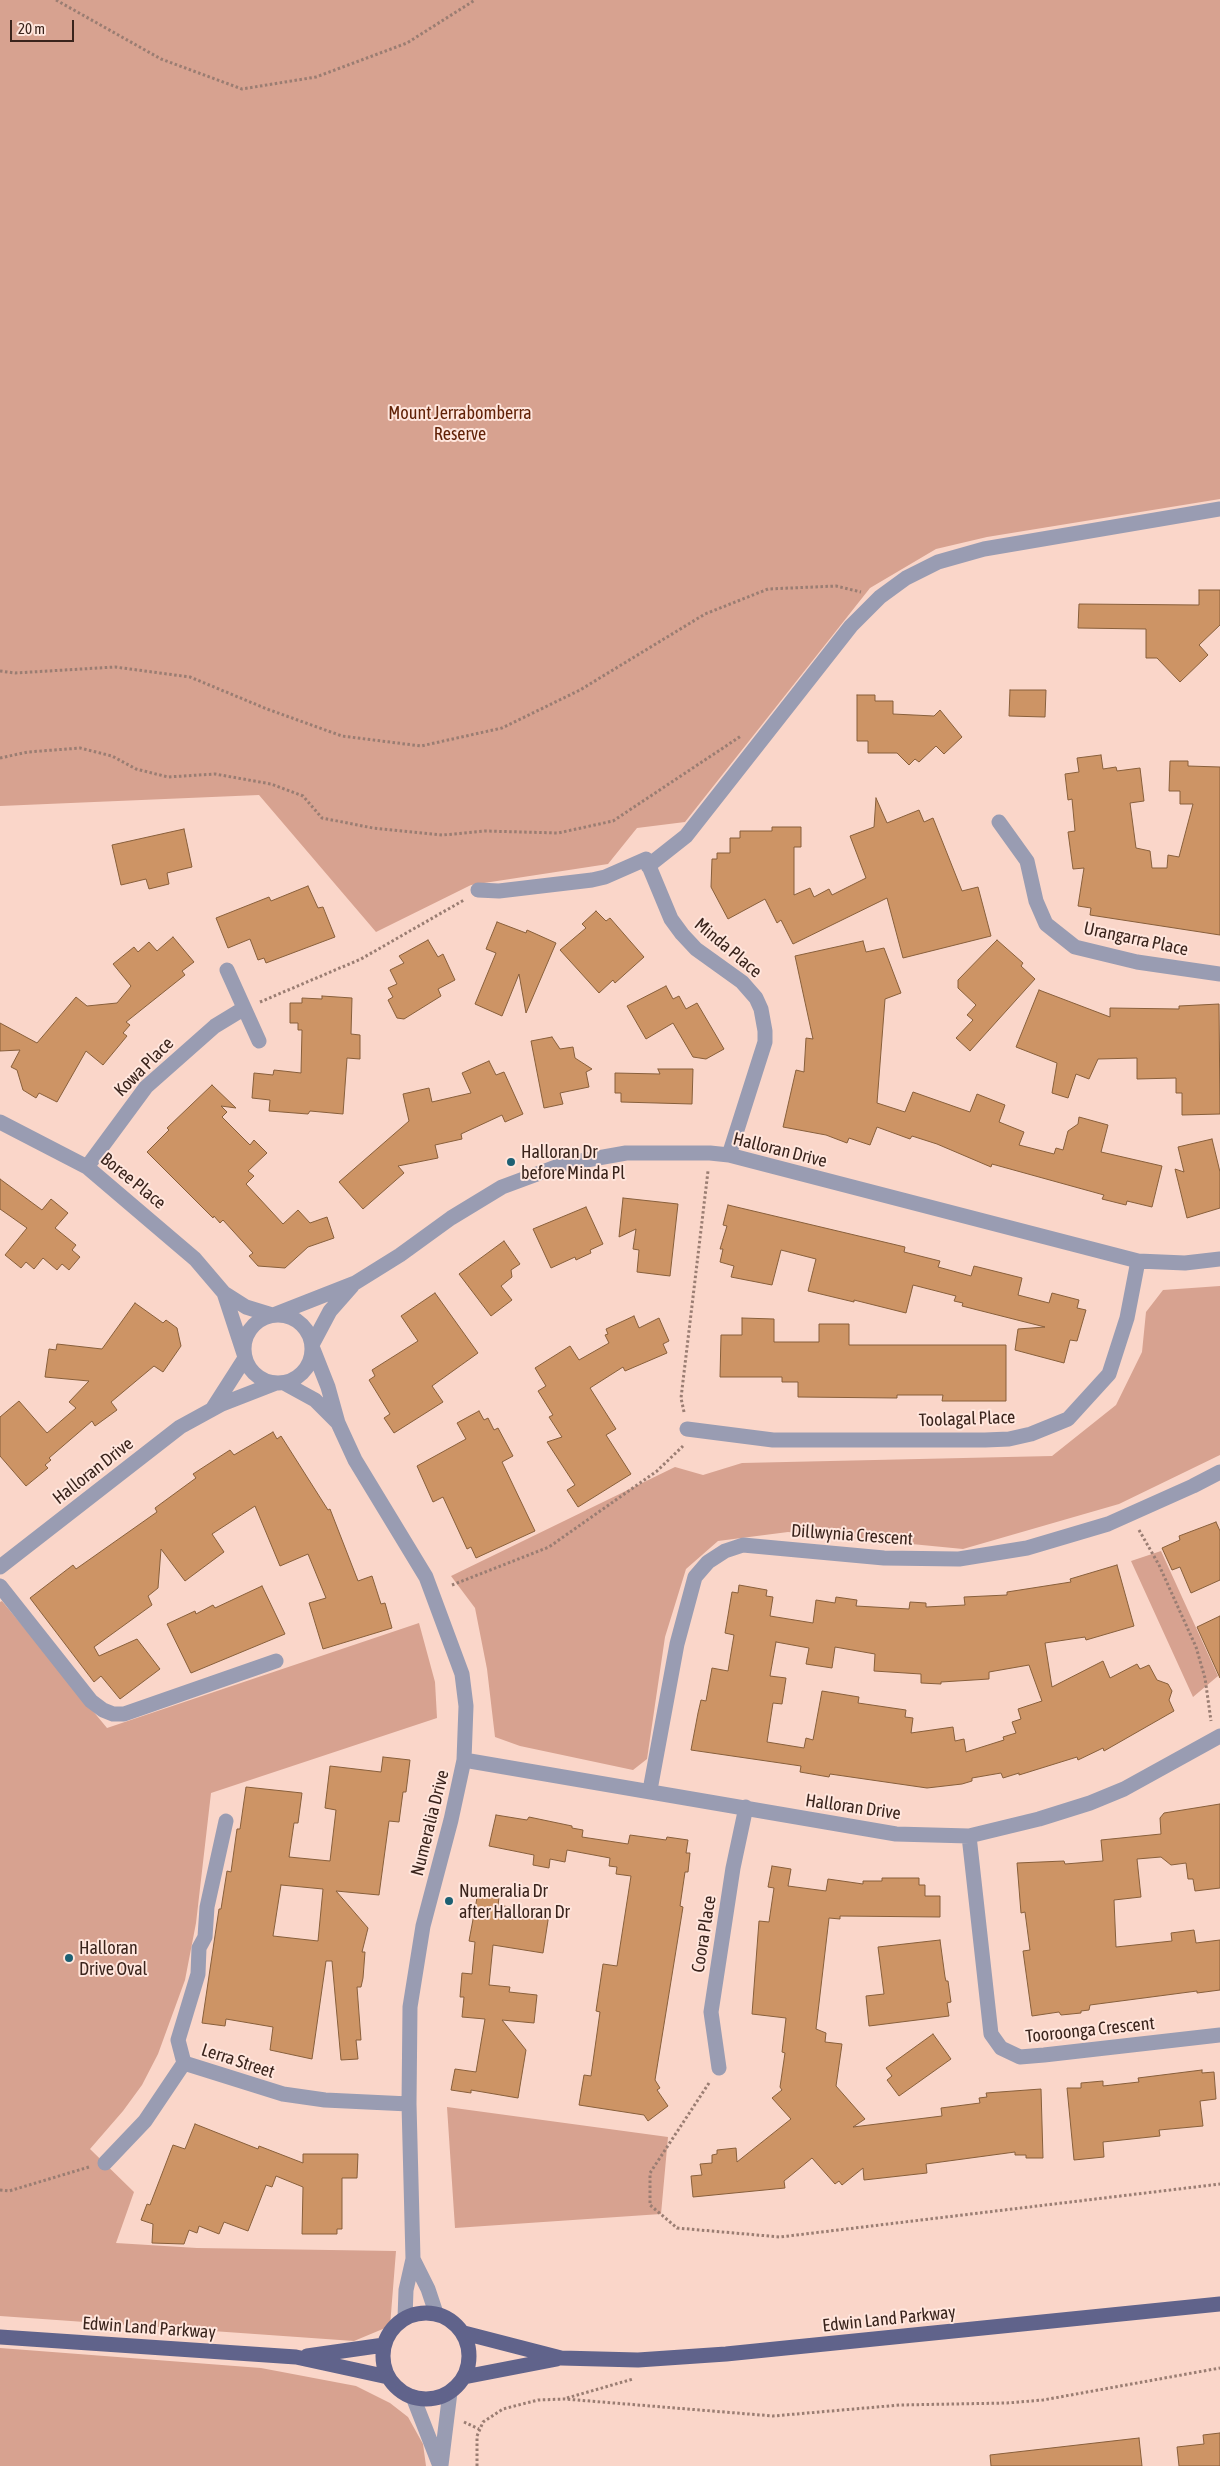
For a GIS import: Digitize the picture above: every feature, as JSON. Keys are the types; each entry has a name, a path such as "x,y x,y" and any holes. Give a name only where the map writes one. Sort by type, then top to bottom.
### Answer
{"main road":[{"name":"Edwin Land Parkway","path":"464,2333 561,2358 617,2361 726,2354 1220,2304"},
{"path":"424,2312 436,2313 456,2324 464,2333 470,2355 464,2376 450,2392 425,2399 413,2397 399,2389 388,2376 383,2361 384,2345 389,2334 405,2318 424,2312"},
{"name":"Edwin Land Parkway","path":"0,2337 296,2357 388,2376"},
{"name":"Edwin Land Parkway","path":"296,2357 384,2345"},
{"name":"Edwin Land Parkway","path":"464,2376 561,2358"}],"street":[{"path":"483,890 600,878 647,863 686,836 851,626 880,596 926,568 984,549 1220,509"},
{"name":"Urangarra Place","path":"999,822 1027,861 1036,901 1046,924 1075,947 1137,962 1220,974"},
{"name":"Minda Place","path":"647,863 671,919 682,934 696,949 742,982 756,998 761,1009 765,1031 764,1042 729,1155"},
{"path":"227,970 259,1041"},
{"name":"Kowa Place","path":"87,1167 122,1116 146,1087 215,1026 243,1009"},
{"name":"Boree Place","path":"0,1122 87,1167 177,1242 205,1269 224,1293 246,1307 274,1314"},
{"name":"Halloran Drive","path":"274,1314 355,1283 400,1255 451,1218 502,1187 564,1164 626,1153 710,1152 729,1155 1138,1261 1184,1263 1220,1259"},
{"name":"Toolagal Place","path":"687,1429 773,1440 985,1440 1010,1439 1031,1434 1068,1419 1109,1374 1127,1318 1138,1261"},
{"name":"Halloran Drive","path":"313,1346 330,1311 355,1283"},
{"name":"Boree Place","path":"224,1293 245,1356"},
{"path":"274,1314 289,1316 300,1322 308,1331 313,1346 312,1358 305,1371 298,1378 280,1383 264,1380 254,1373 245,1356 244,1342 248,1331 261,1319 274,1314"},
{"name":"Numeralia Drive","path":"313,1346 338,1423 365,1478 426,1577 462,1674 466,1725 464,1760 451,1820 423,1926 415,1971 408,2042 413,2259 406,2290 405,2318"},
{"name":"Halloran Drive","path":"212,1409 245,1356"},
{"name":"Halloran Drive","path":"0,1567 167,1437 212,1409 280,1383"},
{"name":"Numeralia Drive","path":"280,1383 315,1400 338,1423"},
{"name":"Dillwynia Crescent","path":"650,1790 677,1644 695,1577 708,1562 725,1551 743,1545 884,1558 959,1559 1027,1548 1108,1524 1194,1486 1220,1472"},
{"path":"0,1586 91,1701 103,1710 113,1714 124,1714 276,1661"},
{"name":"Halloran Drive","path":"464,1760 650,1790 746,1807 805,1820 896,1834 970,1836 1039,1820 1090,1803 1124,1789 1220,1736"},
{"name":"Coora Place","path":"719,2068 711,2012 734,1868 746,1807"},
{"path":"184,2063 178,2040 198,1974 199,1948 205,1938 207,1907 226,1821"},
{"name":"Tooroonga Crescent","path":"970,1836 991,2034 1001,2048 1020,2057 1220,2035"},
{"name":"Lerra Street","path":"105,2163 145,2121 184,2063 283,2094 325,2100 409,2104"},
{"name":"Numeralia Drive","path":"413,2259 428,2289 436,2313"},
{"path":"440,2466 450,2392"},
{"path":"413,2397 440,2466"}],"path":[{"path":"56,0 161,59 242,89 316,77 407,43 475,0"},
{"path":"0,671 15,673 115,667 190,677 342,736 421,746 502,728 580,690 705,614 768,589 836,586 880,596"},
{"path":"0,758 28,752 80,748 112,756 136,770 168,777 214,774 271,784 303,796 322,818 373,828 443,835 485,832 558,833 613,821 744,734"},
{"path":"243,1009 352,963 458,902 483,890"},
{"path":"452,1584 549,1547 657,1471 683,1448 687,1429 681,1398 710,1152"},
{"path":"1132,1514 1159,1565 1196,1646 1205,1678 1209,1714 1220,1736"},
{"path":"719,2068 650,2173 650,2205 678,2228 780,2237 1220,2184"},
{"path":"0,2190 9,2190 105,2163"},
{"path":"477,2466 476,2445 479,2429 483,2422 503,2409 524,2403 558,2398 724,2413 782,2416 900,2405 1007,2404 1044,2400 1220,2368"},
{"path":"461,2420 479,2429"}],"green space":[{"name":"Mount Jerrabomberra Reserve","path":"0,0 1220,0 1220,499 987,537 936,549 870,588 685,822 637,828 608,864 471,885 376,932 259,795 0,806"},
{"path":"1220,1286 1220,1455 1119,1504 963,1549 788,1532 718,1541 686,1569 665,1637 647,1759 633,1770 520,1746 495,1737 487,1669 475,1608 451,1576 675,1467 703,1475 742,1463 1052,1456 1116,1405 1142,1352 1146,1312 1163,1290"},
{"path":"1161,1551 1218,1676 1193,1697 1131,1561"},
{"path":"2,1601 107,1728 419,1623 435,1682 437,1718 211,1793 196,1923 185,1980 158,2054 142,2085 123,2111 90,2149 134,2192 116,2243 197,2248 396,2251 390,2326 354,2341 0,2316 0,1602"},
{"path":"447,2107 668,2137 661,2214 455,2228"},
{"path":"0,2348 261,2368 356,2386 390,2403 408,2417 423,2444 426,2466 0,2466"}],"building":[{"path":"1199,590 1220,590 1220,625 1199,645 1208,655 1180,682 1157,658 1146,658 1146,629 1078,628 1079,604 1199,605"},
{"path":"1010,690 1046,690 1045,717 1009,716"},
{"path":"857,695 875,695 875,701 893,701 893,714 934,716 940,710 962,737 944,754 936,746 919,762 915,759 909,765 897,753 868,753 868,741 857,741"},
{"path":"1101,755 1103,769 1116,767 1117,771 1140,768 1144,801 1130,803 1136,848 1150,851 1152,868 1167,868 1168,855 1179,857 1193,804 1180,804 1180,791 1169,791 1170,761 1188,761 1188,766 1220,767 1220,935 1090,915 1091,908 1078,906 1084,868 1073,869 1068,832 1075,831 1072,799 1068,800 1065,774 1079,772 1077,758"},
{"path":"876,798 887,823 919,810 924,822 933,818 962,891 978,887 991,936 903,958 887,898 793,944 781,920 777,923 765,899 728,919 711,887 712,859 717,859 717,853 730,853 730,838 740,838 740,831 772,831 772,827 801,827 801,847 794,847 794,895 810,888 814,897 829,889 832,895 866,878 850,836 874,827"},
{"path":"184,829 192,867 167,873 169,884 149,889 146,879 121,885 112,845"},
{"path":"308,886 318,908 323,907 335,937 266,963 264,958 258,960 250,939 228,948 216,918 269,897 271,901"},
{"path":"596,911 606,921 610,918 644,957 615,983 613,980 599,993 560,950 586,928 582,924"},
{"path":"497,922 526,933 527,930 556,943 526,1013 519,974 502,1016 475,1004 496,953 486,949"},
{"path":"173,937 194,962 182,971 185,975 126,1022 130,1025 123,1033 127,1036 103,1065 86,1051 57,1102 39,1093 36,1098 23,1090 17,1070 11,1067 20,1050 0,1051 0,1023 37,1043 76,997 87,1006 117,1003 131,986 113,964 134,947 138,952 149,942 157,951"},
{"path":"428,940 438,957 443,954 455,980 438,989 441,996 404,1019 397,1018 388,1000 393,997 388,988 397,984 390,970 404,963 399,956"},
{"path":"997,940 1023,963 1021,966 1035,979 970,1051 956,1038 973,1020 967,1015 976,1005 958,988 958,980"},
{"path":"863,941 866,952 884,948 901,993 885,999 877,1103 905,1112 913,1092 970,1112 977,1094 1005,1105 999,1122 1024,1132 1019,1145 1054,1154 1056,1148 1063,1150 1068,1131 1078,1124 1079,1117 1108,1125 1101,1152 1162,1166 1152,1207 1127,1201 1126,1205 1102,1199 1104,1195 992,1164 991,1167 937,1144 912,1136 910,1139 877,1127 870,1145 849,1138 847,1143 826,1135 783,1127 796,1070 804,1072 806,1038 813,1039 795,956"},
{"path":"666,986 673,999 679,996 686,1009 697,1003 724,1049 706,1059 693,1057 673,1023 646,1039 627,1006"},
{"path":"1039,990 1110,1017 1110,1008 1179,1009 1179,1006 1219,1004 1220,1114 1182,1115 1182,1093 1176,1093 1176,1078 1137,1079 1137,1058 1098,1059 1089,1079 1076,1074 1068,1098 1052,1093 1057,1063 1016,1047"},
{"path":"322,996 352,998 351,1034 360,1035 360,1059 347,1058 343,1114 310,1111 308,1114 269,1111 270,1100 252,1098 254,1073 273,1075 274,1070 301,1073 302,1030 298,1030 298,1023 290,1023 290,1003 302,1003 302,998 322,999"},
{"path":"552,1037 560,1049 573,1047 575,1058 592,1069 586,1072 589,1087 560,1093 563,1104 544,1108 531,1041"},
{"path":"489,1061 496,1075 504,1072 523,1114 505,1122 502,1115 461,1134 462,1139 435,1145 438,1158 398,1166 404,1173 363,1209 339,1182 409,1121 403,1094 429,1088 432,1102 471,1093 462,1073"},
{"path":"658,1069 693,1069 692,1104 621,1102 621,1093 615,1093 615,1073 660,1074"},
{"path":"212,1085 236,1108 221,1106 227,1112 222,1117 250,1145 254,1140 267,1153 248,1171 254,1176 246,1184 283,1224 298,1210 310,1223 327,1217 334,1238 308,1247 285,1268 258,1266 249,1256 253,1253 223,1220 220,1223 214,1216 213,1218 147,1152 169,1130 167,1128"},
{"path":"1212,1139 1220,1172 1220,1208 1187,1218 1175,1169 1184,1172 1178,1147"},
{"path":"0,1179 42,1210 51,1199 68,1213 55,1228 76,1245 72,1250 80,1257 69,1270 62,1264 57,1270 43,1258 34,1269 26,1262 21,1268 5,1255 27,1228 0,1209"},
{"path":"623,1198 678,1204 670,1276 637,1272 639,1250 633,1249 636,1229 619,1237"},
{"path":"728,1205 905,1247 904,1252 940,1261 938,1267 971,1276 974,1266 1022,1278 1018,1295 1049,1303 1052,1293 1079,1300 1077,1308 1086,1310 1077,1341 1070,1340 1064,1363 1015,1350 1018,1329 1045,1327 962,1306 963,1303 954,1301 956,1296 913,1285 906,1313 808,1291 816,1259 781,1250 772,1285 731,1277 734,1266 720,1262 723,1249 720,1249 727,1226 723,1225"},
{"path":"586,1207 603,1244 590,1250 591,1253 576,1260 575,1257 551,1268 533,1229"},
{"path":"504,1241 520,1264 511,1270 512,1277 501,1286 512,1300 491,1316 459,1274"},
{"path":"435,1293 478,1353 432,1386 443,1402 394,1433 384,1418 390,1414 369,1380 375,1376 372,1370 418,1341 401,1316"},
{"path":"135,1303 163,1323 166,1320 177,1328 181,1346 163,1372 154,1366 111,1402 117,1410 95,1426 92,1421 49,1458 51,1460 45,1465 48,1468 26,1486 0,1456 0,1417 19,1401 47,1433 76,1408 69,1402 89,1381 45,1377 49,1349 56,1350 57,1344 102,1349"},
{"path":"634,1316 639,1328 659,1318 669,1341 663,1344 667,1353 625,1371 623,1367 590,1388 616,1429 606,1435 631,1474 578,1507 567,1490 575,1485 547,1442 562,1437 549,1417 553,1415 538,1391 546,1386 535,1368 570,1346 579,1360 609,1343 605,1335 608,1334 606,1329"},
{"path":"742,1318 774,1319 774,1342 819,1342 819,1324 849,1324 849,1345 1006,1345 1006,1401 942,1401 943,1395 897,1395 897,1398 798,1397 798,1382 782,1382 782,1377 720,1377 721,1335 742,1335"},
{"path":"479,1411 484,1420 488,1418 494,1430 498,1428 513,1456 502,1462 535,1531 476,1558 471,1547 467,1549 443,1497 433,1502 417,1466 466,1439 457,1423"},
{"path":"273,1432 277,1439 281,1436 328,1510 330,1509 358,1581 372,1576 381,1604 385,1603 392,1628 323,1649 309,1603 326,1598 308,1554 280,1566 255,1506 212,1534 224,1552 185,1581 161,1549 158,1588 148,1596 152,1605 94,1647 99,1656 137,1639 160,1669 120,1699 101,1676 94,1682 30,1598 73,1565 76,1569 157,1512 155,1508 196,1478 193,1474 230,1450 234,1455"},
{"path":"1216,1522 1220,1531 1220,1580 1191,1593 1180,1567 1172,1570 1162,1548 1180,1540 1179,1536"},
{"path":"1117,1565 1134,1626 1086,1640 1085,1637 1045,1643 1052,1687 1103,1661 1110,1678 1137,1664 1140,1669 1149,1665 1157,1680 1168,1684 1172,1691 1169,1700 1174,1711 1104,1751 1103,1748 1078,1760 1077,1757 1019,1775 1019,1773 1003,1778 1001,1773 972,1778 972,1781 962,1784 927,1788 830,1774 829,1777 800,1772 801,1766 691,1750 701,1700 706,1701 712,1668 728,1671 734,1635 725,1633 732,1592 738,1593 739,1585 767,1590 766,1596 773,1597 770,1616 813,1623 816,1600 835,1603 836,1597 857,1600 856,1606 909,1609 910,1602 926,1603 926,1607 965,1605 964,1597 1007,1595 1007,1592 1071,1582 1070,1579","holes":["776,1642 809,1648 806,1664 832,1668 835,1647 875,1654 874,1671 921,1674 921,1683 941,1684 941,1682 989,1679 989,1672 1029,1665 1042,1701 1018,1709 1021,1719 1012,1722 1016,1733 1003,1737 1004,1740 966,1752 964,1739 955,1741 953,1727 911,1733 913,1718 905,1717 906,1710 858,1703 859,1697 822,1691 813,1740 806,1738 804,1748 767,1742 773,1703 782,1704 786,1678 770,1676"]},
{"path":"262,1586 285,1634 191,1673 167,1624 195,1611 196,1614 213,1605 215,1608"},
{"path":"1220,1616 1220,1678 1197,1627"},
{"path":"383,1757 410,1760 406,1792 403,1792 399,1822 389,1821 379,1895 336,1891 368,1928 362,1952 365,1952 363,1978 361,1987 357,1987 361,2040 356,2040 358,2059 341,2060 332,1961 326,1961 312,2059 270,2050 273,2027 226,2019 225,2026 202,2023 219,1909 221,1909 227,1871 231,1872 237,1829 240,1829 246,1787 302,1793 298,1823 294,1823 289,1857 330,1861 336,1810 325,1808 330,1766 381,1772","holes":["281,1885 323,1889 318,1941 273,1936"]},
{"path":"1220,1804 1220,1888 1195,1891 1193,1879 1188,1879 1186,1863 1171,1865 1161,1857 1137,1859 1141,1897 1114,1900 1116,1947 1172,1941 1171,1933 1194,1930 1196,1943 1220,1940 1220,1990 1197,1993 1197,1991 1090,2005 1089,2010 1081,2011 1081,2013 1061,2015 1059,2012 1032,2016 1023,1951 1030,1950 1025,1912 1021,1913 1017,1863 1064,1861 1065,1864 1103,1861 1101,1840 1161,1834 1160,1818 1164,1813"},
{"path":"496,1815 527,1820 529,1817 572,1826 572,1828 583,1830 582,1837 628,1844 630,1835 666,1840 667,1837 688,1840 686,1853 690,1853 688,1872 685,1872 680,1906 683,1907 655,2080 660,2088 657,2090 668,2106 648,2121 644,2115 579,2105 584,2075 591,2076 600,2012 596,2011 603,1964 617,1966 631,1876 616,1874 617,1867 609,1866 610,1858 567,1850 565,1862 550,1859 549,1868 533,1865 534,1855 489,1846"},
{"path":"772,1866 791,1869 788,1886 826,1891 828,1879 863,1884 863,1881 882,1881 882,1878 919,1878 919,1885 925,1885 925,1896 940,1896 940,1917 840,1916 840,1919 829,1918 816,2029 826,2033 825,2042 842,2044 836,2086 865,2119 853,2127 942,2116 941,2108 980,2103 979,2098 987,2097 986,2093 1041,2089 1043,2158 1026,2158 1026,2155 1015,2155 1015,2152 926,2164 927,2173 864,2180 863,2168 842,2185 839,2181 835,2184 812,2158 784,2181 785,2188 693,2197 691,2176 702,2175 700,2164 712,2163 712,2155 717,2154 717,2150 736,2148 737,2162 791,2119 772,2098 782,2090 780,2087 785,2053 782,2052 786,2018 752,2014 759,1921 769,1922 774,1888 768,1887"},
{"path":"479,1887 500,1891 498,1905 549,1914 543,1953 493,1945 489,1985 510,1987 509,1992 537,1995 534,2023 502,2020 526,2050 518,2098 471,2090 471,2093 451,2090 455,2069 476,2072 485,2019 462,2017 464,1997 460,1997 462,1973 472,1974 475,1942 469,1941"},
{"path":"940,1940 945,1977 946,1981 948,1981 951,2002 947,2003 949,2016 869,2026 866,1996 884,1994 878,1947"},
{"path":"933,2034 951,2059 899,2096 887,2080 892,2076 886,2068"},
{"path":"1202,2070 1202,2073 1214,2072 1216,2099 1200,2101 1203,2126 1159,2130 1160,2136 1103,2142 1104,2157 1074,2160 1067,2088 1081,2088 1081,2083 1103,2081 1103,2086 1139,2082 1138,2078"},
{"path":"195,2124 258,2149 259,2146 303,2163 303,2154 358,2154 357,2178 342,2178 342,2229 337,2229 337,2234 302,2234 303,2187 276,2176 272,2187 266,2185 248,2231 224,2222 219,2234 199,2226 197,2233 189,2230 184,2244 152,2243 153,2224 141,2220 147,2204 150,2205 173,2145 185,2149"},
{"path":"1220,2433 1220,2466 1179,2466 1177,2447 1204,2444 1203,2435"},
{"path":"1139,2438 1142,2466 991,2466 990,2455"}],"place":[{"name":"Halloran Dr before Minda Pl","path":"511,1162"},
{"name":"Numeralia Dr after Halloran Dr","path":"449,1901"},
{"name":"Halloran Drive Oval","path":"69,1958"}]}
